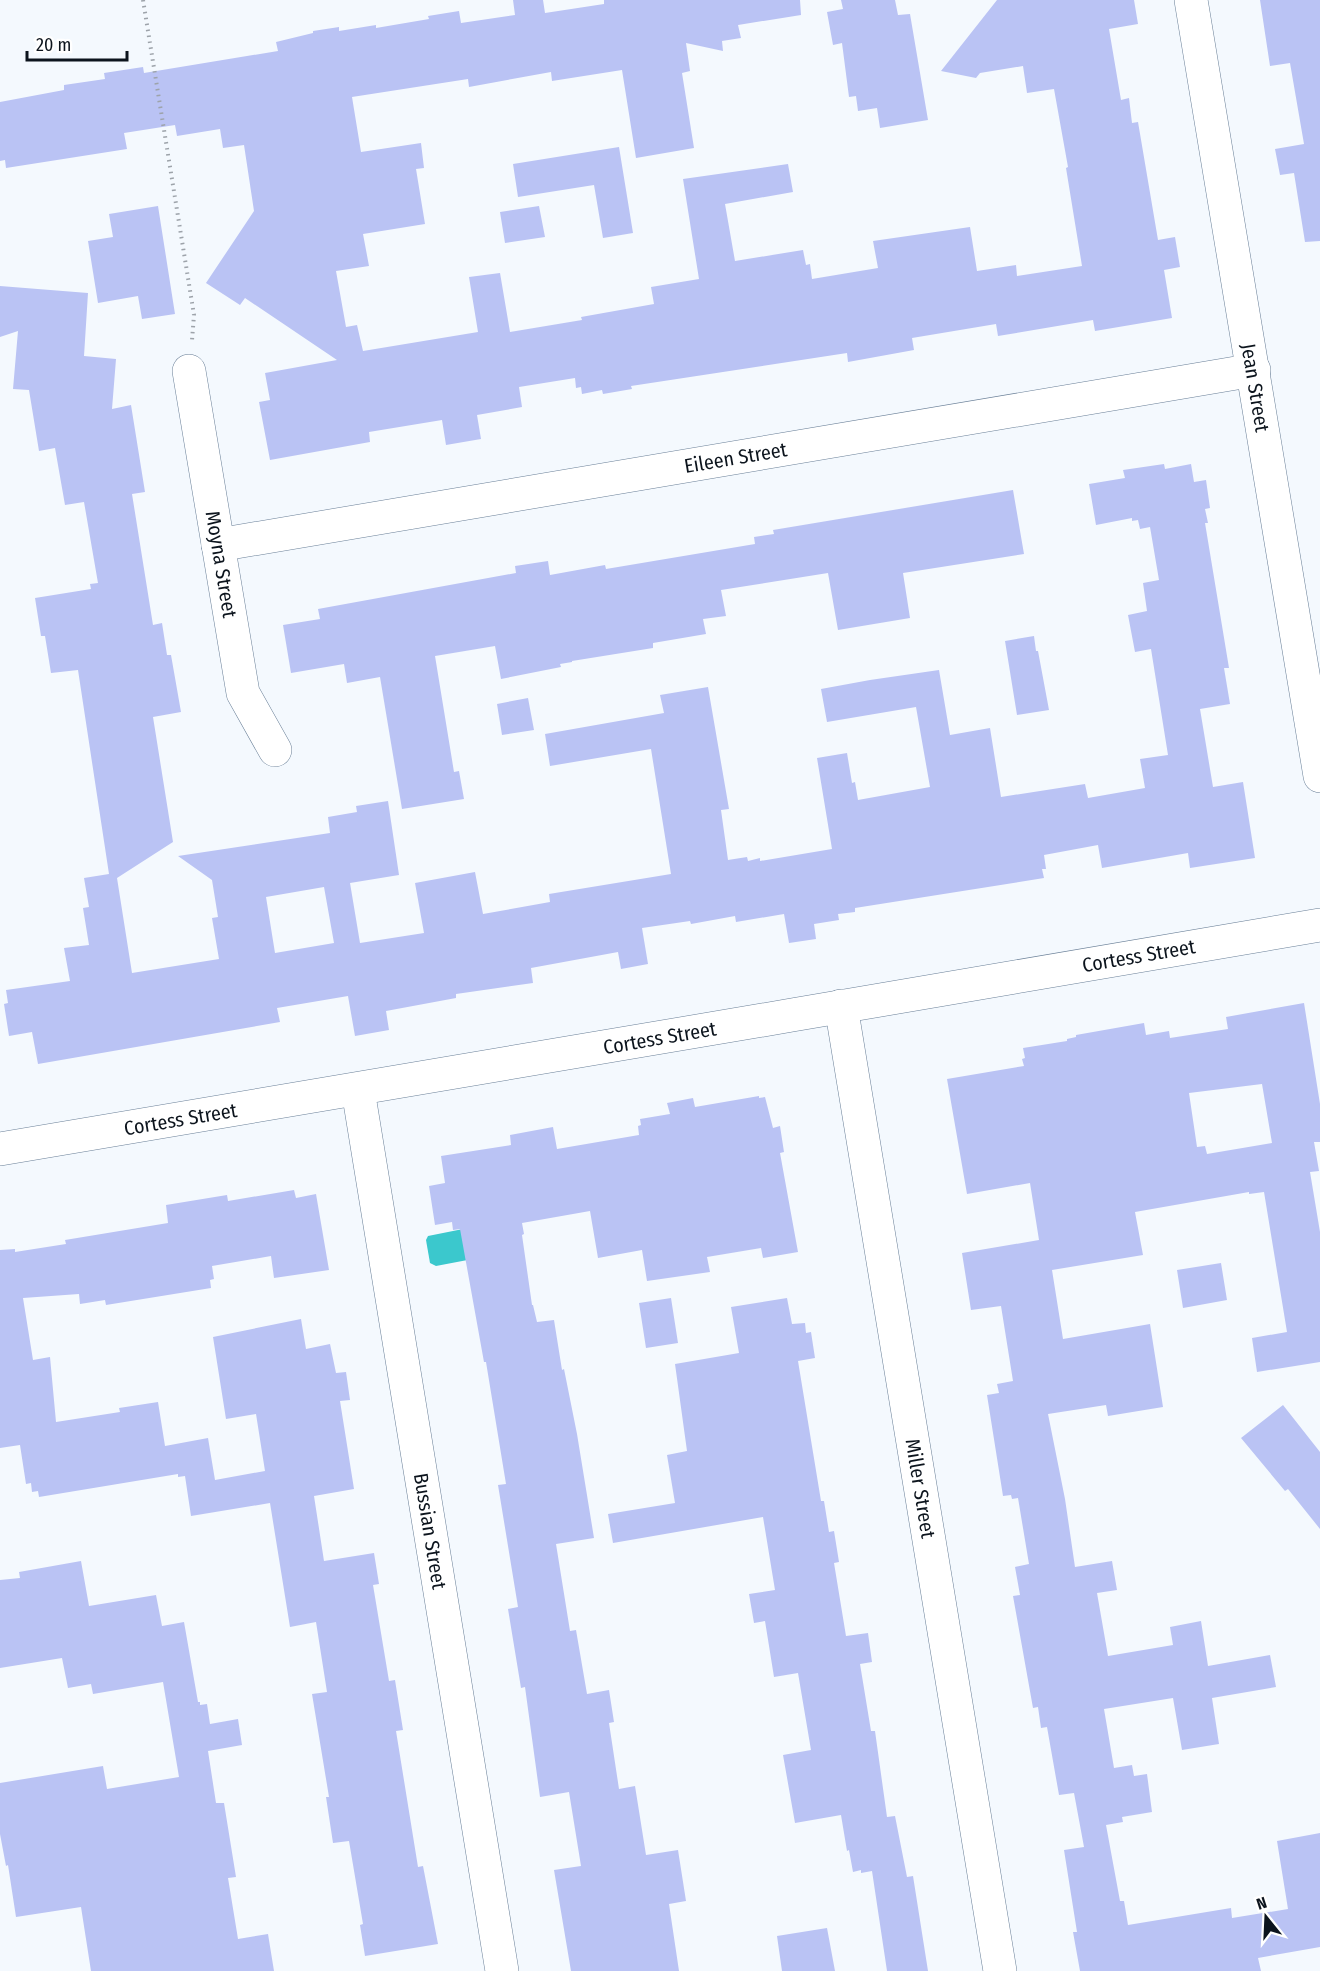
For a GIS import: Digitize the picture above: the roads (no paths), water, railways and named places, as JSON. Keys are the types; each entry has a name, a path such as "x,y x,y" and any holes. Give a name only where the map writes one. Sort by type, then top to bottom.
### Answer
{"street":[{"name":"Jean Street","path":"1191,0 1320,776"},
{"name":"Eileen Street","path":"218,545 1254,370"},
{"name":"Moyna Street","path":"189,371 243,693 275,750"},
{"name":"Cortess Street","path":"0,1149 1320,925"},
{"name":"Miller Street","path":"841,1006 1000,1971"},
{"name":"Bussian Street","path":"358,1090 502,1971"}],"water":[{"path":"468,1228 478,1258 436,1266 430,1263 426,1240 428,1236"}]}
